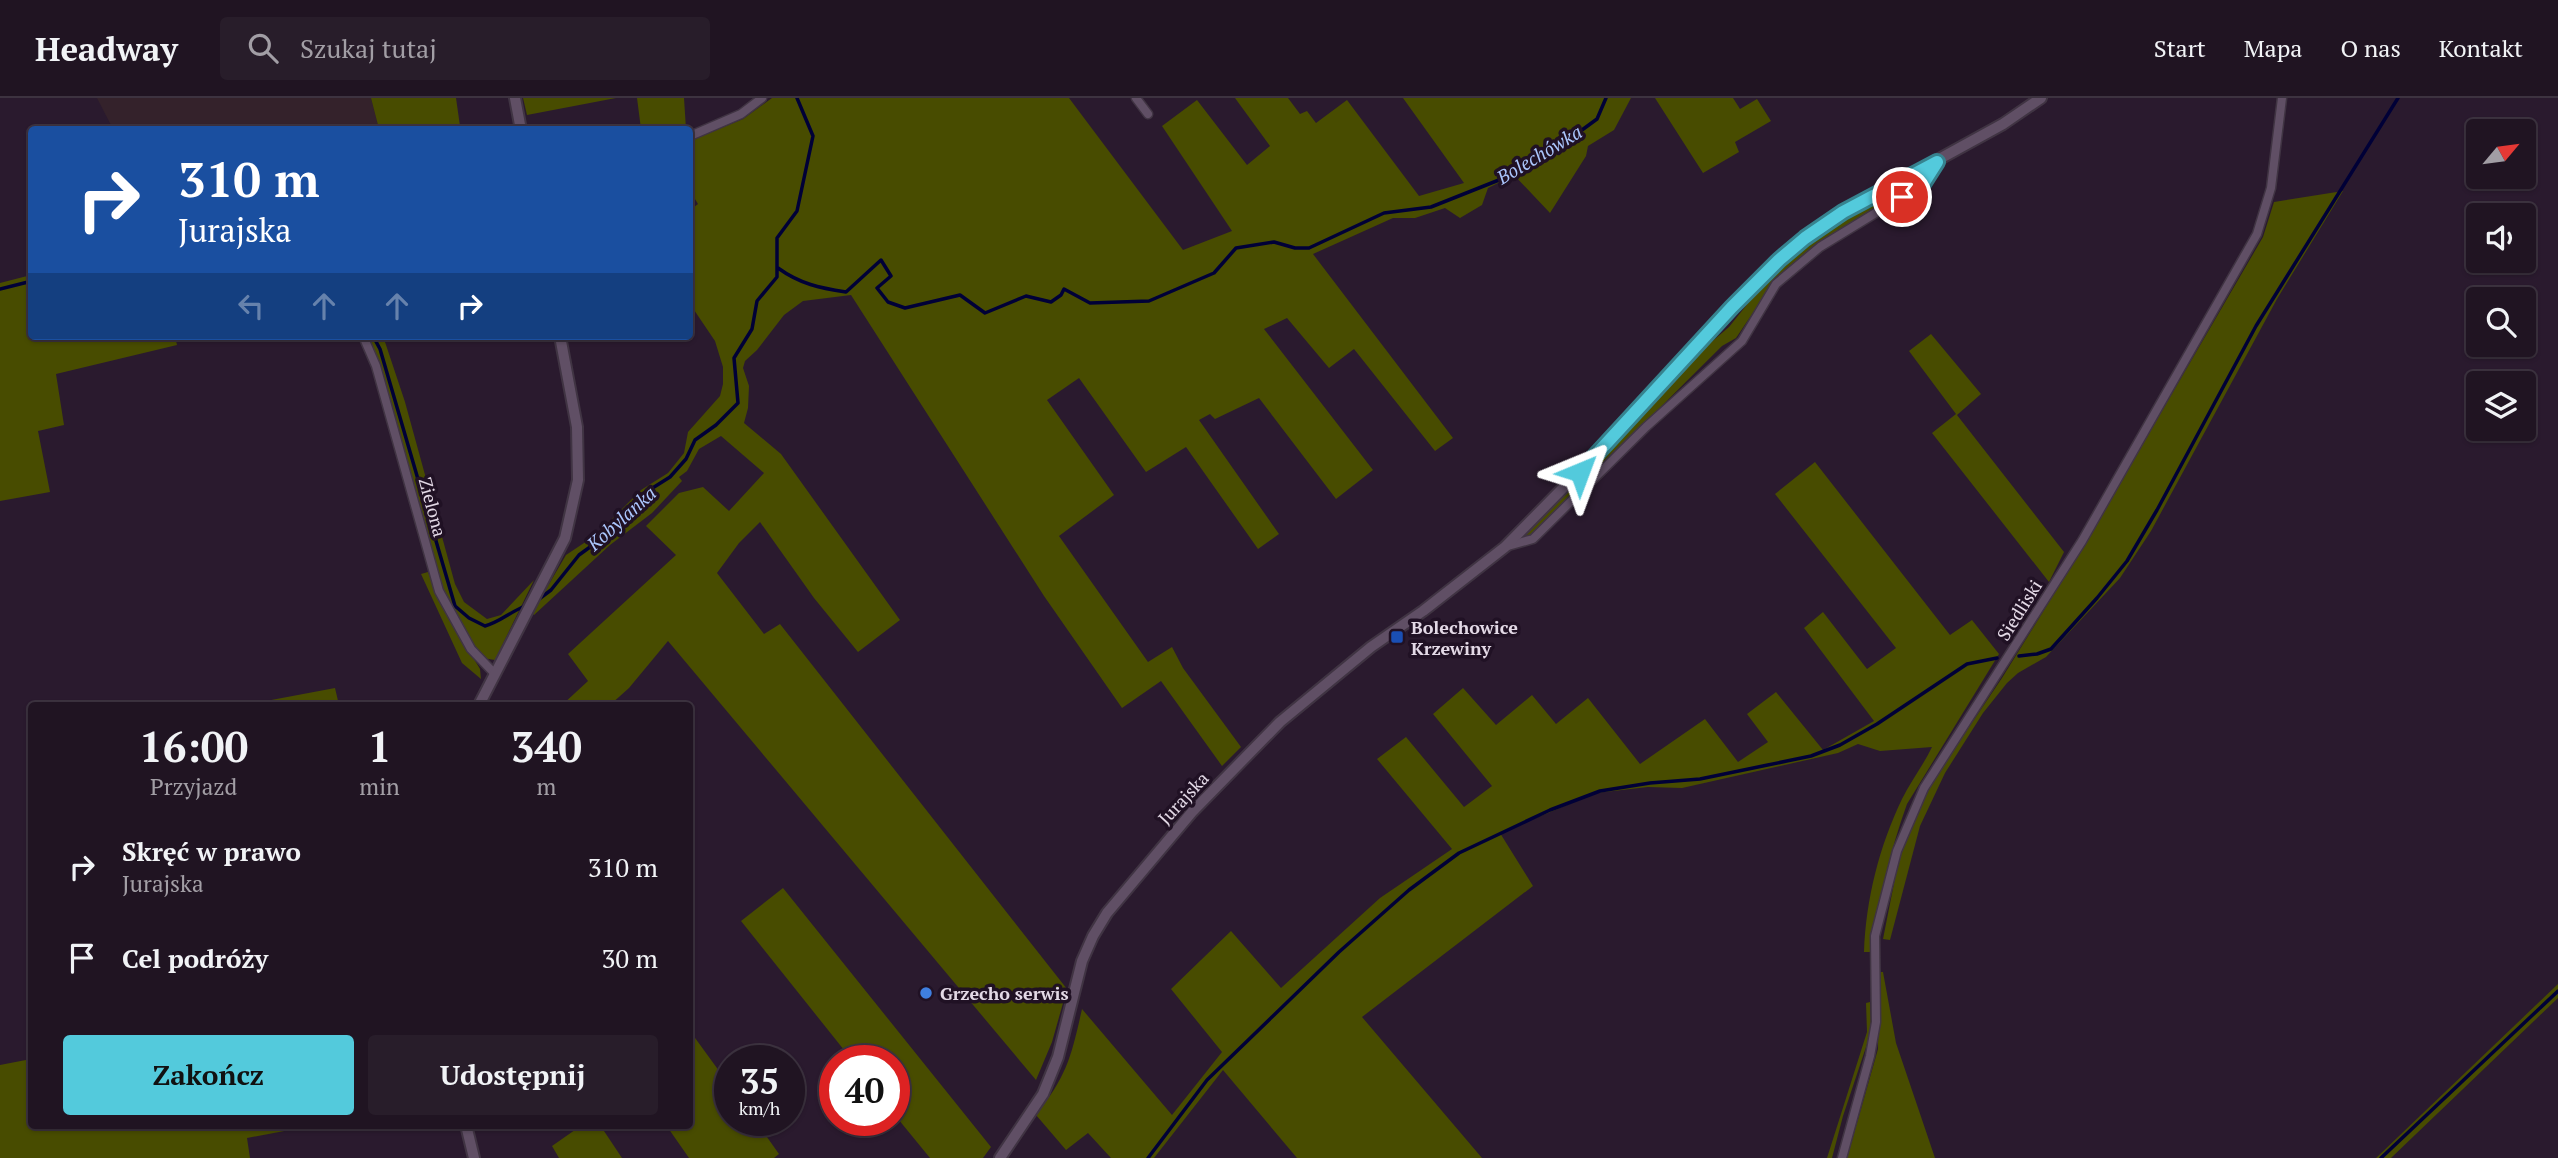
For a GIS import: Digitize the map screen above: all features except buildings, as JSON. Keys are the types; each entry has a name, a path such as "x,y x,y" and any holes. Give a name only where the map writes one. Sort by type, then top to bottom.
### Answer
{"street":[{"path":"514,98 519,126"},
{"path":"693,135 741,114 762,98"},
{"path":"1136,98 1148,114"},
{"name":"Jurajska","path":"1000,1158 1043,1094 1059,1057 1082,961 1093,936 1107,913 1192,812 1298,705 1505,547 1607,444 1732,307 1805,238 1843,212 2003,124 2041,98"},
{"name":"Siedliski","path":"1842,1158 1870,1056 1876,1022 1875,936 1897,851 1924,789 2082,541 2165,391 2257,234 2272,188 2282,98"},
{"name":"Jurajska","path":"1505,547 1532,539 1646,427 1742,341 1776,285 1820,247 1923,184 1937,162"},
{"name":"Zielona","path":"365,340 376,366 439,591 471,649 494,673"},
{"path":"481,702 565,538 578,480 577,427 561,340"},
{"path":"467,1129 474,1158"}],"shaded area":[{"path":"97,98 371,98 378,126 111,126"},
{"path":"371,98 456,98 460,126 378,126"},
{"path":"523,98 616,98 527,115"},
{"path":"637,98 684,98 686,126 641,126"},
{"path":"772,98 1069,98 1183,250 1232,231 1162,126 1197,100 1247,165 1270,146 1235,98 1288,98 1300,114 1307,111 1316,123 1347,100 1419,196 1464,183 1403,98 1631,98 1614,130 1588,146 1586,156 1550,213 1514,175 1488,188 1482,205 1460,218 1445,208 1415,218 1393,218 1313,254 1453,438 1435,451 1354,349 1329,368 1287,318 1264,329 1373,470 1336,499 1259,398 1215,419 1210,414 1199,420 1279,534 1258,549 1186,447 1146,472 1079,378 1047,400 1114,495 1059,536 1148,662 1172,647 1183,668 1241,747 1222,766 1161,681 1122,708 1044,596 851,295 803,301 784,315 745,361 743,368 749,386 744,423 781,454 900,620 858,652 814,598 760,522 739,543 717,573 764,634 780,624 1067,989 1052,1042 1036,1080 668,641 629,688 613,702 565,702 588,681 568,654 676,555 646,526 679,493 703,487 729,511 764,473 721,436 699,449 687,471 679,477 682,481 652,513 610,545 534,615 532,613 566,555 596,535 641,490 668,473 684,453 688,432 720,396 723,367 715,341 693,308 693,208 698,204 693,196 693,140 743,119"},
{"path":"1655,98 1733,98 1740,109 1757,99 1771,121 1735,142 1739,152 1703,173"},
{"path":"1916,179 1911,186 1833,235 1773,283 1736,338 1722,346 1535,532 1529,537 1521,537 1695,356 1729,327 1781,262 1844,215"},
{"path":"2343,191 2277,299 2151,531 2120,578 2046,657 2018,673 2007,683 1983,713 1945,773 1920,826 1890,940 1883,939 1897,868 1908,830 1926,791 2002,678 2081,550 2263,237 2274,202"},
{"path":"28,276 28,340 176,340 177,345 56,374 64,425 38,431 50,492 0,501 0,283"},
{"path":"1931,334 1981,394 1957,415 2064,552 2049,582 1932,433 1956,414 1909,351"},
{"path":"369,340 384,340 405,402 455,584 464,602 487,619 501,615 534,580 495,660 482,658 447,604"},
{"path":"1815,462 1950,635 1972,620 1999,654 1907,804 1885,877 1871,952 1864,952 1865,932 1880,855 1902,799 1932,747 1880,751 1858,744 1838,753 1682,788 1648,787 1596,793 1500,833 1533,886 1362,1017 1482,1158 1297,1158 1223,1070 1154,1158 1111,1158 1088,1133 1066,1150 1036,1115 1061,1077 1075,1041 1082,1009 1172,1115 1222,1052 1171,989 1231,931 1281,988 1380,898 1452,849 1377,759 1406,737 1464,807 1492,786 1433,714 1463,688 1496,725 1532,695 1556,724 1588,698 1640,764 1705,719 1738,762 1768,742 1747,714 1776,692 1823,750 1874,721 1804,628 1823,612 1867,669 1896,648 1775,494"},
{"path":"428,572 441,604 480,669 481,679 462,663 421,574"},
{"path":"335,688 338,702 260,702"},
{"path":"783,888 909,1045 840,1045 741,921"},
{"path":"1879,972 1883,972 1896,1043 1935,1158 1847,1158 1878,1049"},
{"path":"2558,984 2558,998 2391,1158 2376,1158"},
{"path":"1870,1002 1871,1032 1832,1158 1827,1158 1867,1032 1866,1003"},
{"path":"693,1035 714,1064 714,1136 766,1136 779,1154 774,1158 689,1158 669,1129 693,1129"},
{"path":"910,1046 991,1147 983,1158 930,1158 910,1134"},
{"path":"28,1060 28,1129 295,1129 247,1138 250,1158 0,1158 0,1065"},
{"path":"576,1129 603,1129 622,1158 559,1158 552,1146"}],"waterway":[{"name":"Kobylanka","path":"535,602 551,590 579,555 612,531 643,494 670,477 686,459 695,440 716,425 738,403 734,358 752,329 757,301 777,277 777,238 797,211 813,136 797,98"},
{"name":"Bolechówka","path":"778,268 810,285 846,292 881,260 891,276 877,288 888,302 905,308 960,295 985,313 1026,296 1051,302 1061,295 1064,289 1090,303 1149,301 1214,273 1236,248 1274,242 1295,248 1309,248 1384,213 1431,207 1509,176 1597,119 1606,98"},
{"path":"2019,656 2051,649 2127,561 2256,326 2398,98"},
{"name":"Kobylanka","path":"0,289 28,282"},
{"name":"Kobylanka","path":"375,340 455,606 469,618 485,626 525,606"},
{"path":"1148,1158 1207,1080 1339,952 1409,890 1459,853 1550,810 1600,791 1700,779 1811,756 1840,745 1877,724 1967,664 1997,658"},
{"path":"2381,1158 2558,991"}],"place":[{"name":"Bolechowice Krzewiny","path":"1397,637"},
{"name":"Grzecho serwis","path":"926,993"}],"route":[{"path":"1580,472 1761,276 1779,260 1843,212 1937,162 1923,184 1902,197"}]}
